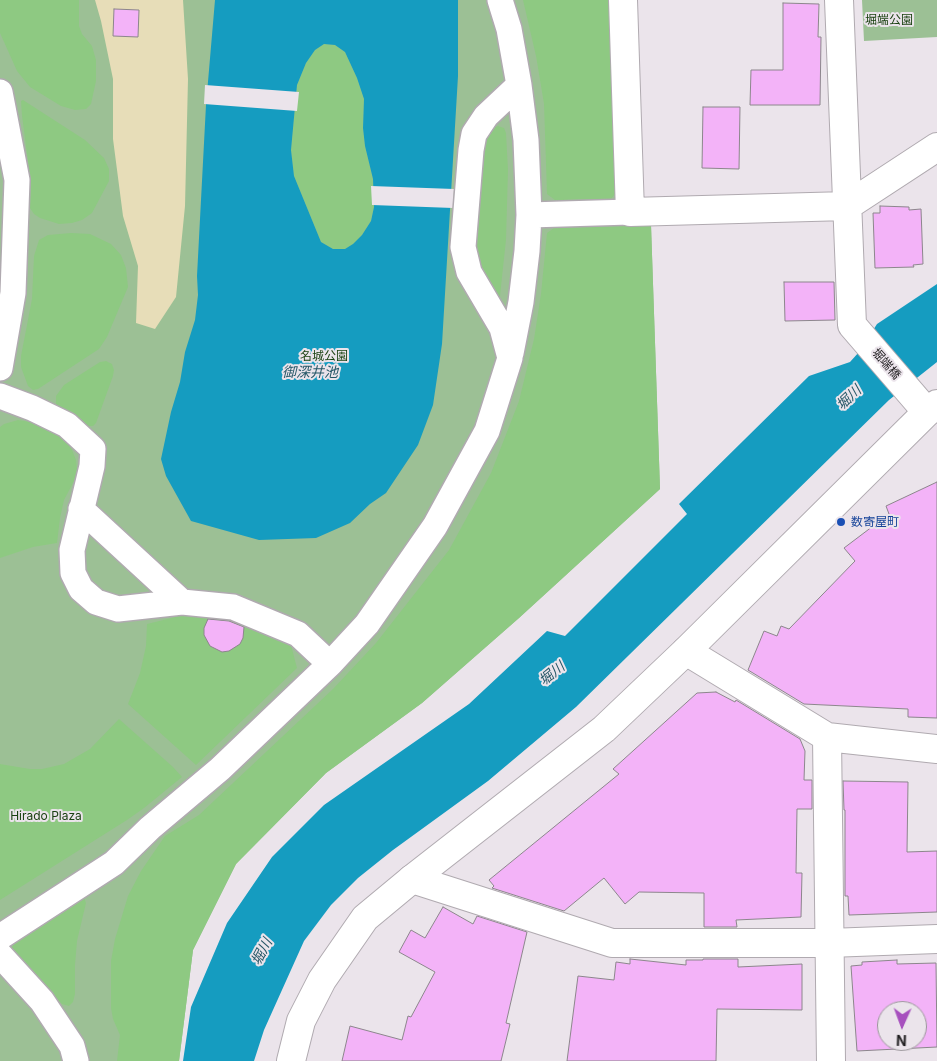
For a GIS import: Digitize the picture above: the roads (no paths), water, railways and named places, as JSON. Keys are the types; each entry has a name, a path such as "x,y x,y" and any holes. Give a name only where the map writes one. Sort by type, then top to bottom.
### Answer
{"street":[{"path":"0,937 114,863 150,828 220,769 330,664 367,624 434,526 487,431 510,358 521,302 528,251 529,214 526,140 509,29 500,0"},
{"path":"623,0 630,212"},
{"name":"堀端橋","path":"839,0 852,325 909,390 932,408"},
{"path":"510,358 502,328 469,272 463,247 461,199 474,134 486,116 519,85"},
{"path":"0,92 17,180 13,293 0,368"},
{"path":"529,214 847,206 937,147"},
{"path":"0,396 32,408 67,426 93,449 92,466 72,550 73,573 81,589 96,602 118,609 182,602 233,607 298,634 330,664"},
{"path":"291,1061 301,1021 322,980 365,918 412,878 604,729 686,651 932,408"},
{"path":"81,509 182,602"},
{"path":"686,651 827,737 937,749"},
{"path":"827,737 830,1061"},
{"path":"412,878 612,943 829,943 937,939"},
{"path":"0,955 42,1000 72,1046 76,1061"}],"water":[{"name":"御深井池","path":"215,0 458,0 458,76 442,344 433,405 418,445 386,493 370,504 350,523 316,538 259,540 191,521 166,476 161,459 171,412 180,382 185,352 195,320 198,295 197,276 206,105","holes":["324,44 335,45 345,52 364,99 363,128 365,146 373,179 374,207 371,221 362,235 345,249 333,249 321,242 294,176 291,150 297,85 306,63 315,50"]},
{"name":"堀川","path":"937,284 937,362 889,400 576,707 488,781 393,850 358,878 331,905 304,941 264,1030 254,1061 183,1061 191,1007 227,923 272,857 324,805 469,704 547,631 565,636 687,514 679,504 809,376 850,362 859,352 877,324"}],"place":[{"name":"数寄屋町","path":"841,522"}],"park label":[{"name":"堀端公園","path":"889,20"},
{"name":"名城公園","path":"324,356"},
{"name":"Hirado Plaza","path":"46,816"}]}
